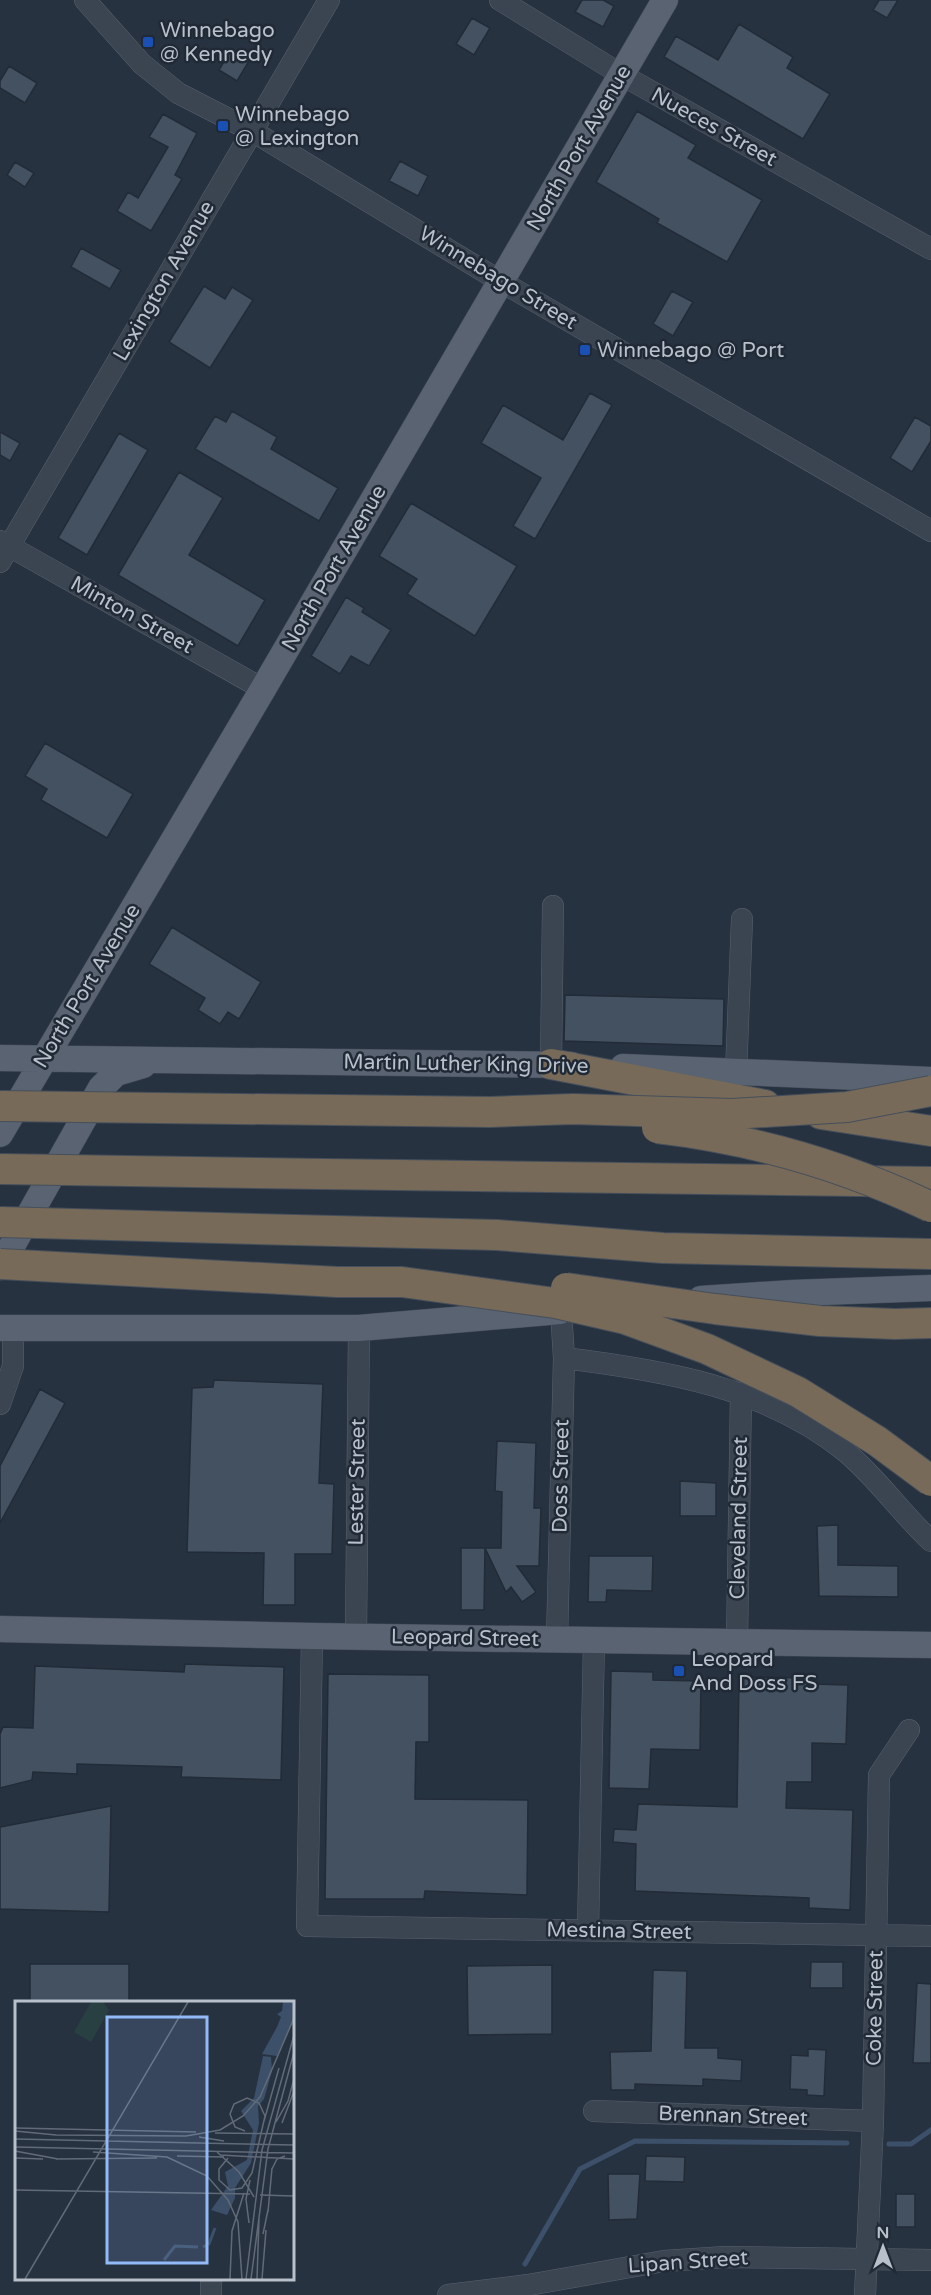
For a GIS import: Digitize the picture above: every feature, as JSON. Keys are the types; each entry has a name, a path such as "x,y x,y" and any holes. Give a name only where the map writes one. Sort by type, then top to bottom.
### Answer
{"highway":[{"path":"550,1064 731,1100 931,1131"},
{"path":"0,1106 490,1112 573,1110 732,1114 847,1107 931,1091"},
{"path":"490,1112 692,1132 764,1147 826,1165 931,1207"},
{"path":"0,1168 931,1182"},
{"path":"0,1222 497,1235 663,1248 931,1254"},
{"path":"0,1266 337,1282 483,1280 559,1287 820,1321 931,1323"},
{"path":"402,1282 555,1303 625,1319 707,1349 798,1392 877,1441 931,1481"}],"main road":[{"name":"North Port Avenue","path":"0,1134 264,689 665,0"},
{"name":"Martin Luther King Drive","path":"0,1058 550,1064 931,1080"},
{"path":"0,1266 101,1088 116,1073 133,1067 170,1060"},
{"path":"13,1323 359,1328 649,1302 793,1293 931,1288"},
{"name":"Leopard Street","path":"0,1629 931,1645"}],"street":[{"name":"Winnebago Street","path":"85,0 142,64 178,93 252,131 500,280 931,531"},
{"name":"Lexington Avenue","path":"3,550 329,0"},
{"name":"Nueces Street","path":"500,0 622,75 931,249"},
{"name":"Minton Street","path":"3,550 264,689"},
{"path":"550,1064 553,906"},
{"path":"736,1073 742,919"},
{"name":"Doss Street","path":"557,1640 564,1358 561,1311"},
{"path":"2,1396 13,1366 13,1323"},
{"name":"Lester Street","path":"356,1636 359,1328"},
{"path":"564,1358 618,1364 684,1377 741,1393 773,1407 809,1427 844,1451 873,1477 931,1541"},
{"name":"Cleveland Street","path":"737,1642 741,1393"},
{"name":"Mestina Street","path":"312,1636 307,1926 931,1936"},
{"path":"588,1930 594,1640"},
{"name":"Coke Street","path":"865,2295 873,2121 879,1775 909,1730"},
{"name":"Brennan Street","path":"594,2110 873,2121"},
{"name":"Lipan Street","path":"448,2295 528,2285 664,2261 725,2257 931,2260"}],"building":[{"path":"582,0 603,0 614,6 603,27 575,12"},
{"path":"879,0 898,0 887,18 873,10"},
{"path":"472,18 490,28 474,55 456,44"},
{"path":"739,24 793,57 787,68 830,94 803,139 664,57 676,36 718,60"},
{"path":"231,50 249,61 237,81 219,70"},
{"path":"9,66 37,83 25,103 0,88 0,81"},
{"path":"637,111 696,145 688,158 762,200 727,262 657,223 659,219 596,182"},
{"path":"163,114 197,133 175,175 182,179 151,231 117,211 128,192 138,198 168,147 149,137"},
{"path":"400,161 428,176 418,196 389,181"},
{"path":"15,162 34,173 25,187 7,175"},
{"path":"81,248 121,270 110,289 71,267"},
{"path":"204,286 225,299 232,287 253,300 210,368 169,342"},
{"path":"672,291 693,302 673,336 653,324"},
{"path":"590,393 612,405 535,539 513,526 541,478 481,443 503,405 563,440"},
{"path":"232,411 277,437 271,449 338,488 319,521 195,449 215,416 226,422"},
{"path":"915,417 931,426 931,441 912,472 890,458"},
{"path":"0,432 20,443 10,461 0,455"},
{"path":"119,433 148,450 87,555 58,538"},
{"path":"179,472 223,498 189,555 265,600 238,646 118,575"},
{"path":"411,503 517,566 475,636 407,594 417,579 379,556"},
{"path":"346,597 364,608 362,612 391,630 369,666 351,656 340,674 311,656"},
{"path":"45,743 133,794 107,838 41,800 47,789 25,776"},
{"path":"172,927 261,982 239,1019 228,1012 220,1024 198,1010 205,998 149,964"},
{"path":"565,995 724,999 723,1046 564,1041"},
{"path":"214,1380 323,1384 319,1483 334,1484 332,1554 295,1554 295,1605 263,1605 264,1553 187,1552 192,1388 213,1387"},
{"path":"40,1389 65,1403 0,1523 0,1466"},
{"path":"497,1441 536,1443 534,1508 541,1508 539,1566 517,1566 536,1592 522,1602 511,1587 506,1592 485,1548 501,1548 502,1492 495,1491"},
{"path":"680,1481 716,1483 716,1516 680,1516"},
{"path":"838,1525 838,1565 898,1566 898,1597 819,1596 817,1526"},
{"path":"461,1548 485,1548 484,1610 461,1610"},
{"path":"589,1556 653,1556 652,1591 607,1590 606,1602 588,1602"},
{"path":"185,1664 284,1667 281,1780 181,1777 182,1767 77,1764 77,1774 33,1772 32,1780 0,1788 0,1734 3,1727 33,1728 35,1666 184,1672"},
{"path":"611,1671 653,1672 653,1680 701,1681 700,1750 651,1749 649,1789 609,1788"},
{"path":"328,1674 429,1675 429,1742 416,1742 415,1799 528,1800 527,1895 425,1891 424,1899 325,1899"},
{"path":"739,1677 813,1678 813,1684 848,1685 846,1744 812,1743 812,1782 787,1782 786,1808 853,1810 850,1910 809,1908 809,1898 635,1891 636,1844 613,1842 614,1829 636,1830 638,1804 737,1807"},
{"path":"111,1806 109,1912 0,1909 0,1827"},
{"path":"811,1962 843,1962 843,1988 810,1988"},
{"path":"30,1964 129,1964 129,2001 30,2001"},
{"path":"552,1965 552,2034 468,2035 467,1966"},
{"path":"653,1970 687,1971 685,2048 718,2048 718,2058 742,2060 741,2081 703,2079 703,2086 635,2084 635,2090 611,2090 610,2052 651,2051"},
{"path":"917,1983 931,1984 931,2063 913,2063"},
{"path":"808,2049 826,2050 824,2096 807,2095 807,2090 790,2089 791,2055 808,2056"},
{"path":"646,2156 685,2157 684,2182 645,2181"},
{"path":"608,2174 640,2174 637,2219 609,2220"},
{"path":"896,2194 915,2194 915,2227 896,2227"}],"waterway":[{"path":"889,2144 911,2144 931,2130"},
{"path":"525,2264 580,2169 635,2141 847,2143"}],"place":[{"name":"Winnebago @ Kennedy","path":"148,42"},
{"name":"Winnebago @ Lexington","path":"223,126"},
{"name":"Winnebago @ Port","path":"585,350"},
{"name":"Leopard And Doss FS","path":"679,1671"}]}
